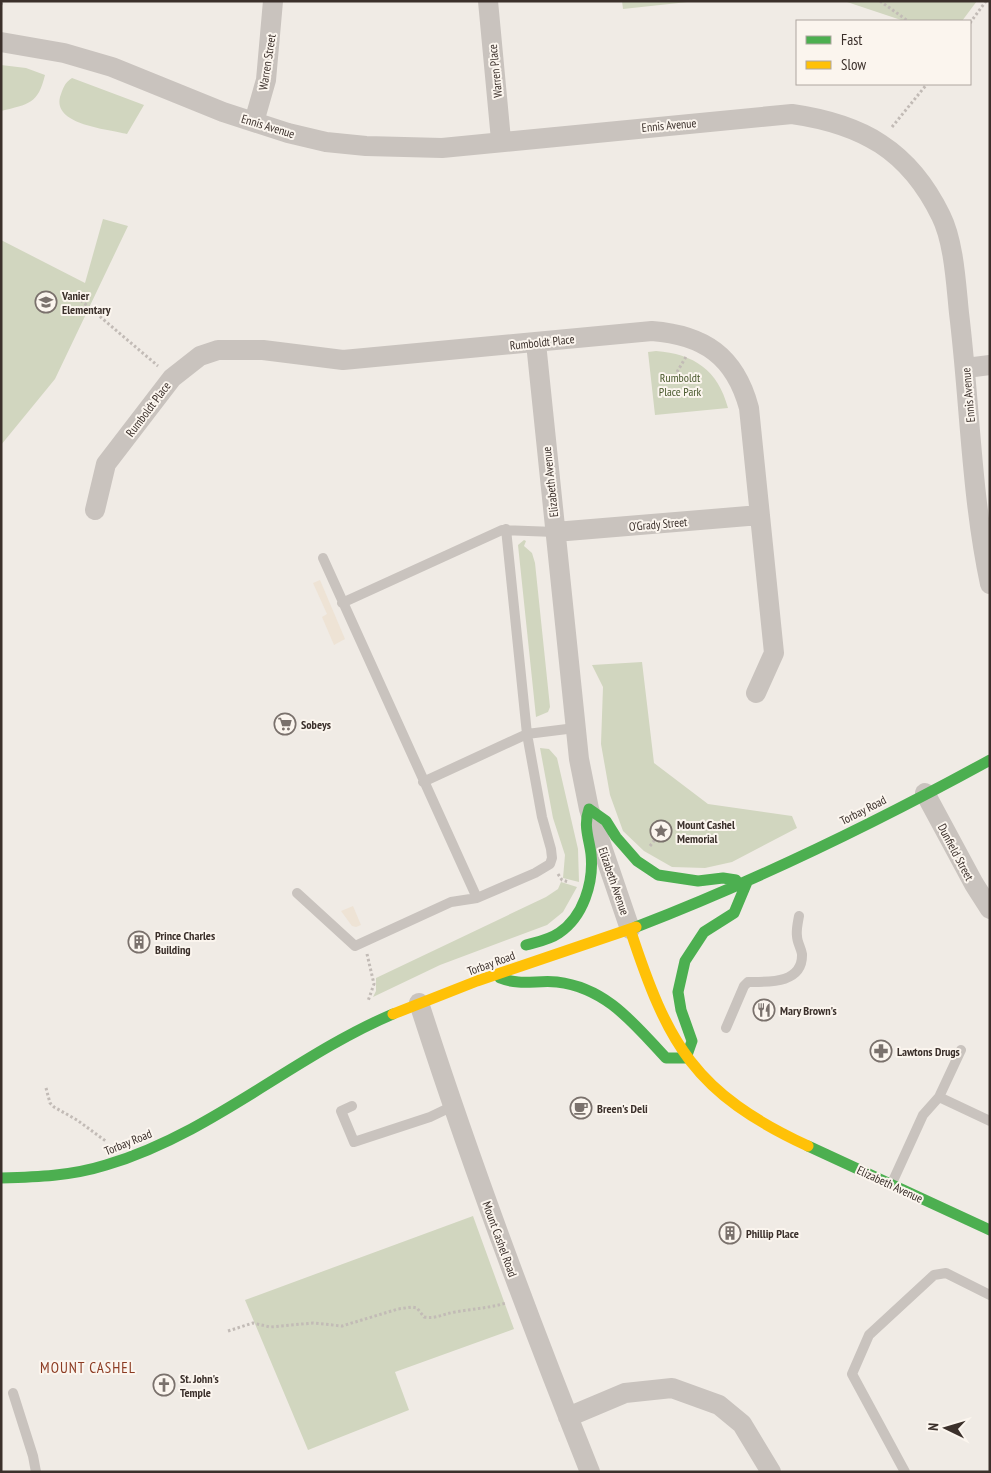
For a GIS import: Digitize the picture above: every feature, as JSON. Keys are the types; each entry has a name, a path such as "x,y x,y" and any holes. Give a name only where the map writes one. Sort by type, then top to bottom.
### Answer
{"main road":[{"name":"Torbay Road","path":"1,1178 24,1180 91,1170 159,1145 341,1040 419,1004 494,975 630,929 747,882 990,760"},
{"path":"501,958 494,975 514,985 553,982 575,985 593,991 623,1010 666,1058 686,1058 692,1041 680,1010 678,992 685,961 704,932 734,913 747,882 723,878 698,881 658,875 637,861 624,847 606,821 589,810 584,825 592,866 582,905 570,923 558,934 516,949"},
{"name":"Elizabeth Avenue","path":"630,929 652,991 672,1034 686,1058 713,1089 743,1112 891,1185 990,1230"}],"street":[{"name":"Warren Street","path":"254,122 266,80 273,1"},
{"name":"Warren Place","path":"488,1 501,140"},
{"name":"Ennis Avenue","path":"1,42 64,53 112,67 254,122 326,142 366,146 442,148 501,140 792,114 826,119 878,141 904,164 932,200 942,218 956,284 980,520 990,584"},
{"name":"Rumboldt Place","path":"95,510 106,464 172,378 200,356 218,350 238,348 343,360 652,331 674,333 695,338 713,349 731,367 743,387 749,408 774,653 756,693"},
{"name":"Elizabeth Avenue","path":"536,343 575,728 589,810 630,929"},
{"path":"966,368 990,365"},
{"name":"O'Grady Street","path":"555,532 760,515"},
{"name":"Dunfield Street","path":"925,794 974,884 990,909"},
{"name":"Mount Cashel Road","path":"419,1004 501,1244 590,1472"},
{"path":"568,1417 625,1393 672,1388 719,1405 742,1424 771,1472"}],"lane":[{"path":"298,892 355,946 451,902 477,898 535,874 550,864 552,858 551,849 542,817 527,734 506,529"},
{"path":"342,603 506,529 555,532"},
{"path":"323,558 477,898"},
{"path":"423,782 527,734 575,728"},
{"path":"726,1028 744,986 748,982 783,980 795,975 801,965 802,956 796,936 799,916"},
{"path":"891,1185 923,1115 939,1097 961,1050"},
{"path":"939,1097 990,1121"},
{"path":"352,1106 341,1111 354,1142 430,1117 453,1106"},
{"path":"905,1472 852,1374 869,1335 934,1275 946,1273 990,1295"},
{"path":"13,1393 34,1456 36,1472"}],"path":[{"path":"880,1 907,20"},
{"path":"971,22 986,1"},
{"path":"892,127 926,85"},
{"path":"76,297 160,368"},
{"path":"677,372 688,353"},
{"path":"550,864 562,880 572,883"},
{"path":"364,942 374,978 368,1001"},
{"path":"46,1088 50,1103 54,1107 78,1120 108,1142"},
{"path":"228,1331 253,1323 270,1327 301,1324 342,1326 398,1309 412,1307 417,1308 424,1317 436,1318 456,1312 478,1310 506,1303"}],"green space":[{"path":"622,1 697,1 623,9"},
{"path":"844,1 977,1 963,20 901,20"},
{"path":"1,65 26,68 45,75 39,92 31,101 1,111"},
{"path":"72,78 144,105 127,134 84,124 73,120 65,114 60,106 60,97 65,84"},
{"path":"103,219 128,226 55,379 1,445 1,240 85,283"},
{"name":"Rumboldt Place Park","path":"656,351 682,356 702,366 718,383 728,408 655,415 648,352"},
{"path":"524,540 526,541 524,546 532,553 535,563 550,707 548,712 536,717 518,545"},
{"path":"642,662 654,763 708,804 792,816 797,828 732,862 705,868 672,867 644,851 623,831 610,795 601,744 603,687 592,665"},
{"path":"540,748 549,749 557,758 578,849 579,882 563,878 565,855 553,818"},
{"path":"561,882 577,887 563,912 547,925 440,965 373,997 376,991 376,978 546,897 558,889"},
{"path":"473,1216 514,1329 395,1372 409,1410 308,1450 245,1300"}],"shaded area":[{"path":"320,580 345,639 334,645 322,617 327,614 313,583"},
{"path":"353,906 361,925 356,927 352,926 341,911"}],"traffic: fast":[{"path":"636,927 727,890 816,849 990,760"},
{"path":"526,945 547,939 559,933 575,918 580,909 589,888 591,876 591,854 586,826 589,809 606,821 616,837 637,861 658,875 698,881 723,878 736,880"},
{"path":"500,978 515,982 557,982 591,992 618,1009 666,1058 686,1058 692,1041 681,1010 678,992 685,961 704,932 734,913 747,882"},
{"path":"1,1178 80,1172 144,1151 217,1115 321,1051 393,1014"},
{"path":"808,1146 990,1230"}],"traffic: slow":[{"path":"393,1014 477,981 636,927"},
{"path":"630,929 658,1004 673,1035 690,1061 712,1085 737,1106 769,1126 808,1146"}],"place":[{"name":"Vanier Elementary","path":"46,302"},
{"name":"Sobeys","path":"285,724"},
{"name":"Mount Cashel Memorial","path":"661,831"},
{"name":"Prince Charles Building","path":"139,942"},
{"name":"Mary Brown's","path":"764,1010"},
{"name":"Lawtons Drugs","path":"881,1051"},
{"name":"Breen's Deli","path":"581,1108"},
{"name":"Phillip Place","path":"730,1233"},
{"name":"St. John's Temple","path":"164,1385"}],"district":[{"name":"MOUNT CASHEL","path":"88,1367"}]}
